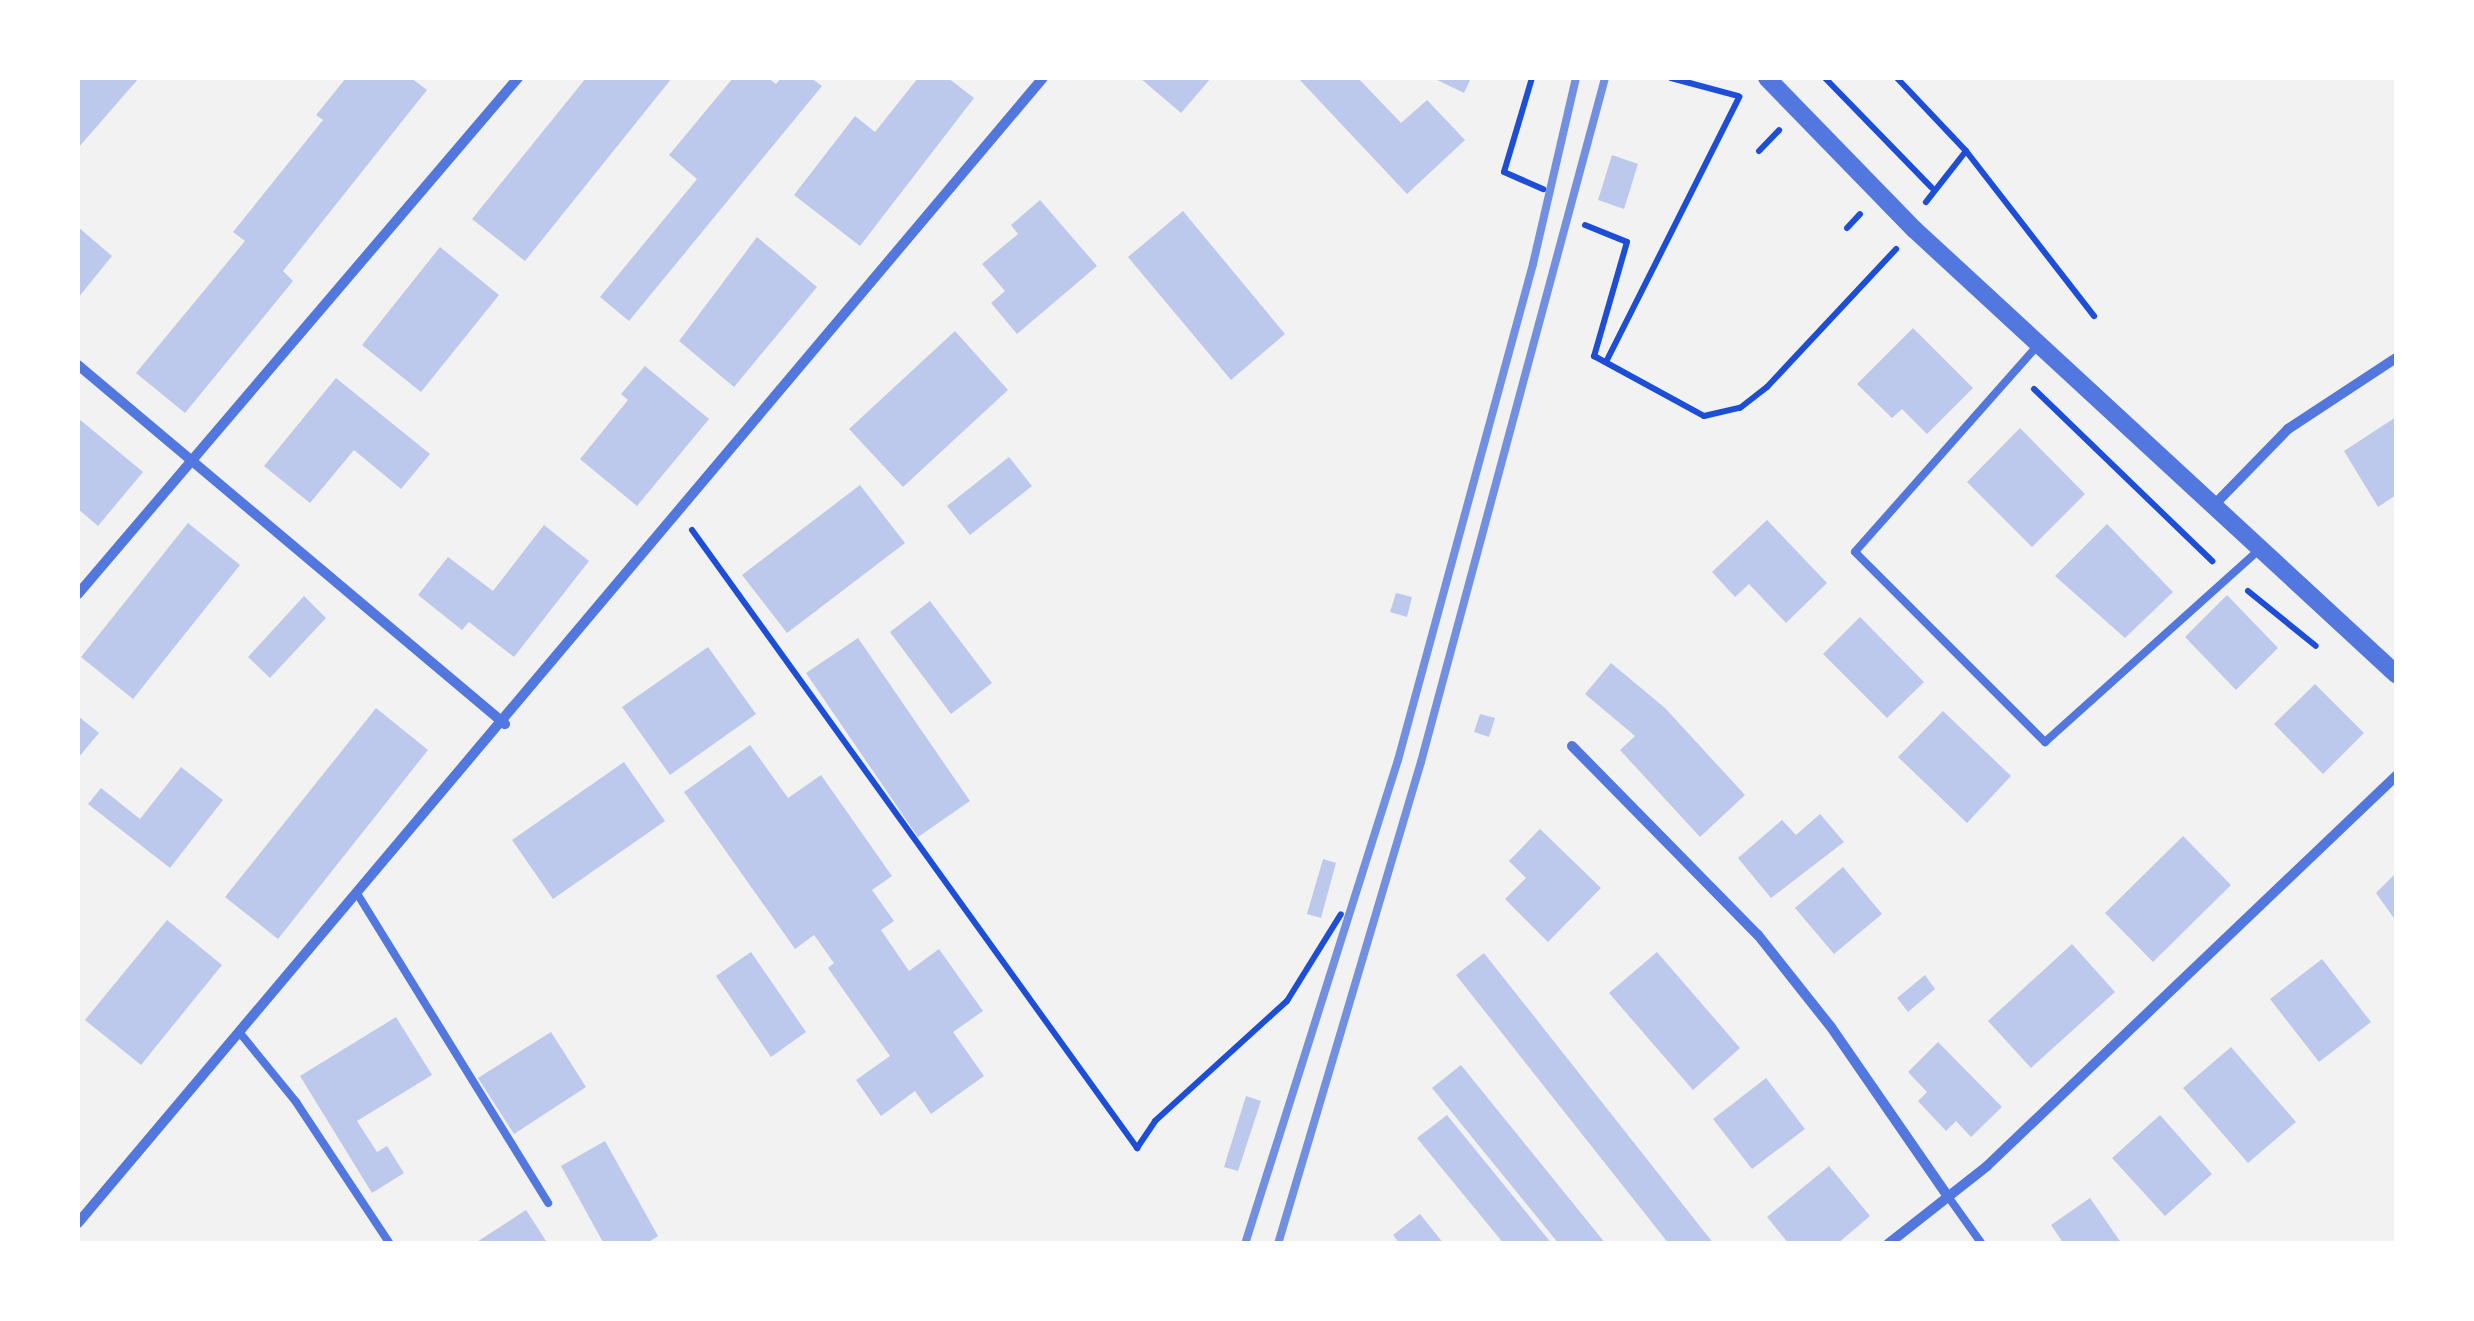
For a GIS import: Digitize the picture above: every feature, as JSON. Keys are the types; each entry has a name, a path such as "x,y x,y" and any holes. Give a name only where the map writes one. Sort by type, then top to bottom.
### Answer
{"street":[{"path":"78,594 518,78"},
{"path":"78,1224 505,724 677,509 1039,82 1026,78"},
{"path":"1768,78 1915,230 2216,502 2396,674"},
{"path":"2216,502 2288,429 2396,358"},
{"path":"78,365 505,724"},
{"path":"1572,746 1758,935 1831,1027 1947,1195"},
{"path":"1888,1244 1988,1166 2396,776"}],"lane":[{"path":"2038,345 1855,552 2045,742 2261,548"},
{"path":"358,895 548,1203"},
{"path":"240,1033 296,1102 390,1244"},
{"path":"1947,1195 1982,1244"}],"path":[{"path":"1532,78 1504,172 1543,190"},
{"path":"1671,78 1730,94"},
{"path":"1825,78 1932,188 1966,151"},
{"path":"1897,78 1966,151 2094,316"},
{"path":"1606,362 1739,96"},
{"path":"1760,151 1780,130"},
{"path":"1847,228 1862,213"},
{"path":"1585,225 1627,242 1594,356 1704,416 1740,408 1768,387 1915,230"},
{"path":"1898,246 1910,260"},
{"path":"2014,369 2228,576 2330,658"},
{"path":"677,509 1137,1148 1155,1121 1288,1001 1340,914"}],"building":[{"path":"78,78 139,78 78,148"},
{"path":"346,78 411,78 427,90 283,271 293,281 185,413 136,373 245,241 233,232 323,120 316,115"},
{"path":"586,78 672,78 525,261 472,219"},
{"path":"733,78 768,78 776,84 781,78 811,78 822,86 629,321 600,297 697,179 669,155"},
{"path":"918,78 948,78 974,98 860,246 794,195 855,116 875,132"},
{"path":"1140,78 1211,78 1181,113"},
{"path":"1298,78 1358,78 1401,123 1427,100 1465,140 1407,194"},
{"path":"1433,78 1471,78 1464,93"},
{"path":"1612,155 1638,164 1624,209 1598,200"},
{"path":"1040,200 1097,266 1017,334 991,303 1005,291 982,264 1018,234 1011,225"},
{"path":"1183,211 1285,334 1231,380 1128,257"},
{"path":"78,227 112,256 78,298"},
{"path":"757,237 817,287 734,387 679,341"},
{"path":"440,247 499,295 421,392 362,345"},
{"path":"1913,328 1973,388 1927,434 1902,409 1892,418 1857,384"},
{"path":"955,331 1008,390 903,487 849,429"},
{"path":"645,366 709,419 637,506 580,459 628,400 621,394"},
{"path":"336,378 430,454 401,489 354,450 310,503 264,466"},
{"path":"2396,417 2396,495 2378,507 2344,451"},
{"path":"78,418 143,472 98,526 78,509"},
{"path":"2020,428 2085,494 2032,547 1967,482"},
{"path":"1009,457 1032,486 970,535 947,506"},
{"path":"860,485 905,543 787,633 742,575"},
{"path":"1767,520 1827,583 1786,623 1749,584 1735,597 1712,572"},
{"path":"188,523 240,565 133,699 81,657"},
{"path":"2107,524 2173,592 2125,638 2055,576"},
{"path":"544,525 589,561 514,657 469,622 462,630 418,595 448,557 493,591"},
{"path":"1396,593 1412,597 1407,617 1390,612"},
{"path":"2227,595 2278,648 2236,690 2185,637"},
{"path":"304,596 326,618 270,678 248,657"},
{"path":"930,601 992,683 951,714 890,632"},
{"path":"1860,617 1924,682 1887,718 1823,654"},
{"path":"858,638 970,801 918,837 806,673"},
{"path":"708,647 756,714 670,775 622,707"},
{"path":"1611,663 1665,708 1745,795 1700,837 1620,750 1635,736 1585,694"},
{"path":"2315,684 2364,733 2323,774 2274,724"},
{"path":"376,708 428,750 278,939 225,897"},
{"path":"1943,711 2011,776 1967,823 1898,757"},
{"path":"1480,714 1495,718 1489,737 1474,732"},
{"path":"78,716 99,733 78,758"},
{"path":"750,745 788,798 821,775 892,876 872,890 894,921 881,930 909,971 939,949 983,1011 953,1032 984,1076 931,1114 915,1091 881,1116 856,1080 890,1056 828,968 834,963 814,935 795,949 684,792"},
{"path":"624,762 665,821 553,899 512,840"},
{"path":"181,767 223,800 170,868 88,804 101,788 140,819"},
{"path":"1820,814 1844,842 1771,898 1738,858 1782,820 1796,835"},
{"path":"1540,829 1601,888 1548,942 1505,899 1526,878 1509,861"},
{"path":"2183,836 2231,885 2153,962 2105,913"},
{"path":"1323,859 1336,863 1321,918 1307,914"},
{"path":"1843,867 1882,914 1834,954 1795,908"},
{"path":"2396,873 2396,921 2376,893"},
{"path":"167,920 222,965 141,1065 85,1020"},
{"path":"2072,944 2115,992 2031,1068 1988,1021"},
{"path":"751,952 806,1032 771,1057 716,976"},
{"path":"1657,952 1740,1048 1693,1090 1609,993"},
{"path":"1484,953 1714,1244 1669,1244 1456,975"},
{"path":"2322,959 2371,1022 2319,1062 2270,999"},
{"path":"1925,975 1935,989 1908,1012 1897,998"},
{"path":"396,1017 432,1075 357,1121 377,1152 387,1146 404,1173 372,1193 300,1076"},
{"path":"551,1032 586,1087 514,1134 478,1078"},
{"path":"1938,1042 2002,1107 1971,1137 1956,1121 1946,1131 1918,1101 1927,1092 1908,1072"},
{"path":"2231,1047 2296,1122 2248,1163 2183,1088"},
{"path":"1461,1065 1606,1244 1559,1244 1432,1088"},
{"path":"1766,1078 1805,1129 1752,1169 1713,1119"},
{"path":"1246,1096 1261,1101 1238,1171 1224,1167"},
{"path":"1447,1115 1552,1244 1504,1244 1417,1138"},
{"path":"2160,1115 2212,1174 2165,1216 2112,1158"},
{"path":"605,1141 658,1236 646,1244 604,1244 561,1166"},
{"path":"1829,1166 1870,1216 1837,1244 1789,1244 1767,1217"},
{"path":"2090,1198 2122,1244 2064,1244 2051,1225"},
{"path":"526,1210 548,1244 474,1244 489,1234"},
{"path":"1420,1214 1444,1244 1400,1244 1393,1235"}],"railway":[{"path":"1245,1244 1398,760 1533,264 1576,78"},
{"path":"1278,1244 1421,762 1605,78"}]}
